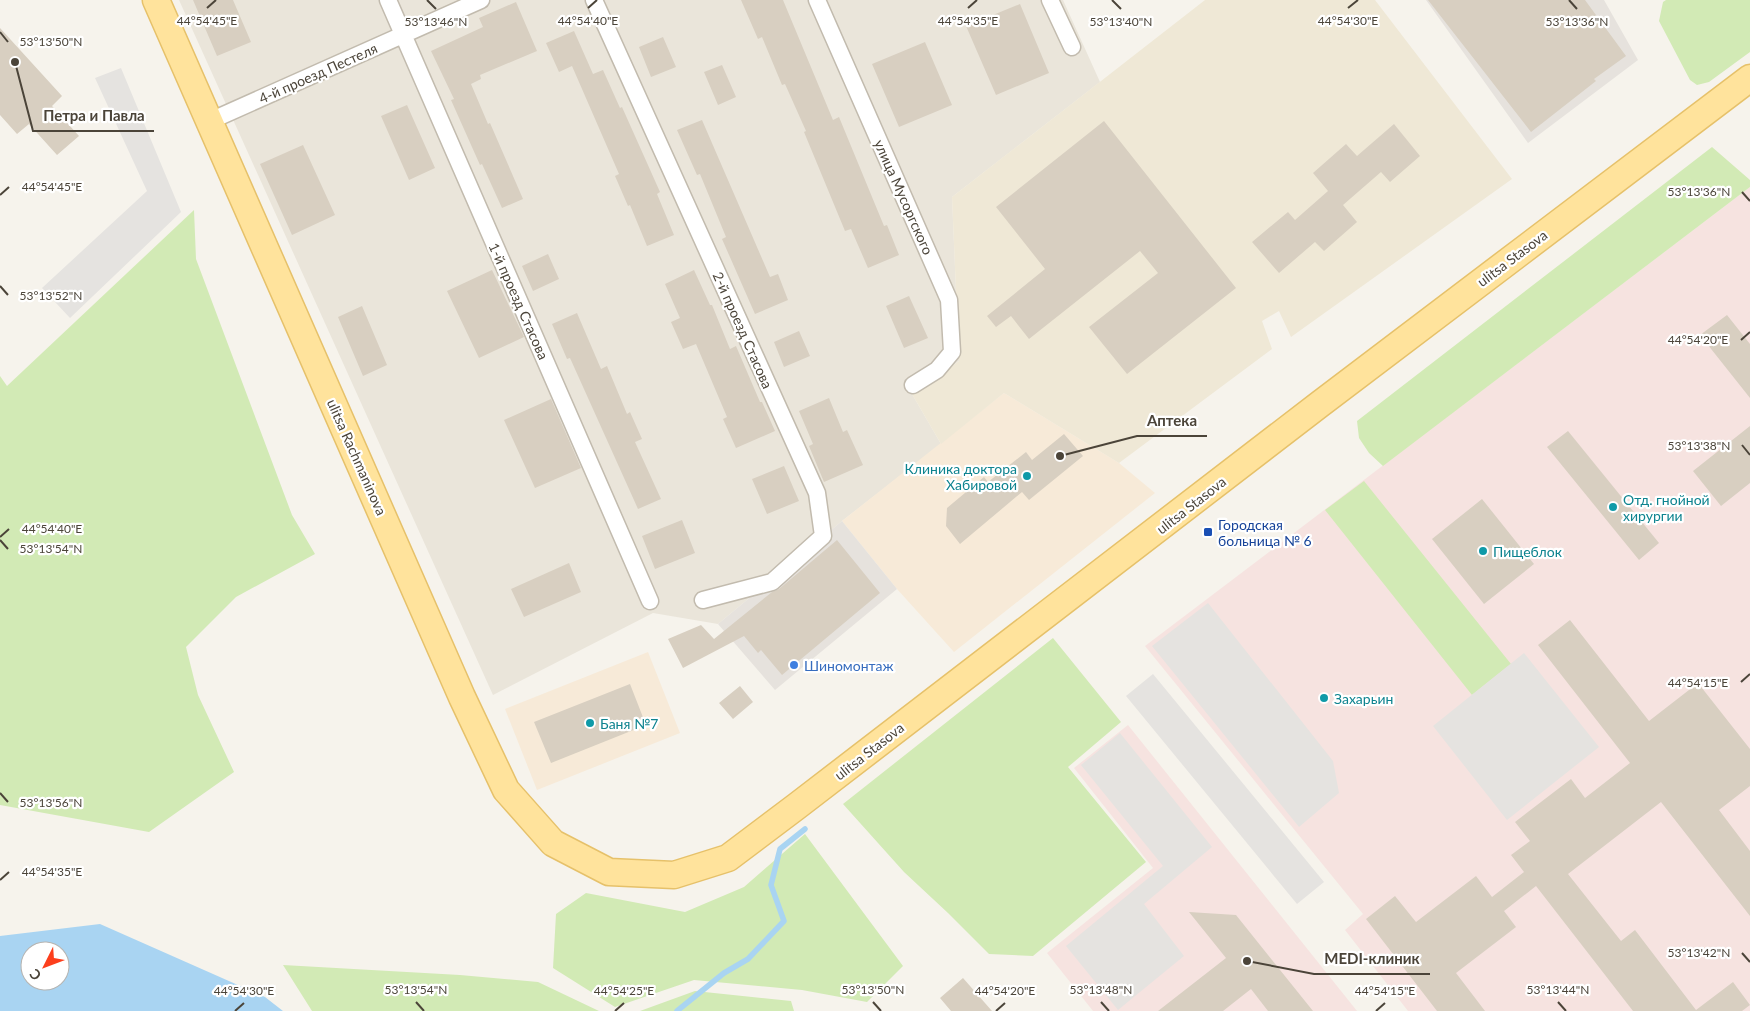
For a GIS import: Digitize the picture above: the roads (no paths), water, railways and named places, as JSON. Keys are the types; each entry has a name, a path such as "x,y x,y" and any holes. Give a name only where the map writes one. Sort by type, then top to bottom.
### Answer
{"main road":[{"name":"ulitsa Rachmaninova","path":"156,0 454,679 506,790 553,843 609,872"},
{"name":"ulitsa Stasova","path":"609,872 674,875 728,858 1320,404 1750,78"}],"street":[{"name":"1-й проезд Стасова","path":"388,0 650,601"},
{"name":"4-й проезд Пестеля","path":"210,121 481,0"},
{"name":"2-й проезд Стасова","path":"594,0 817,493 823,536 772,582 704,600"},
{"name":"улица Мусоргского","path":"816,0 949,300 952,352 937,370 913,384"},
{"path":"1050,0 1072,47"}],"water":[{"path":"100,924 265,997 283,1011 0,1011 0,936"}],"waterway":[{"path":"677,1011 724,973 748,959 784,921 771,885 780,849 805,829"}],"place":[{"name":"Петра и Павла","path":"15,62"},
{"name":"Аптека","path":"1060,456"},
{"name":"Клиника доктора Хабировой","path":"1027,476"},
{"name":"Отд. гнойной хирургии","path":"1613,507"},
{"name":"Городская больница № 6","path":"1208,532"},
{"name":"Пищеблок","path":"1483,551"},
{"name":"Шиномонтаж","path":"794,665"},
{"name":"Захарьин","path":"1324,698"},
{"name":"Баня №7","path":"590,723"},
{"name":"MEDI-клиник","path":"1247,961"}]}
